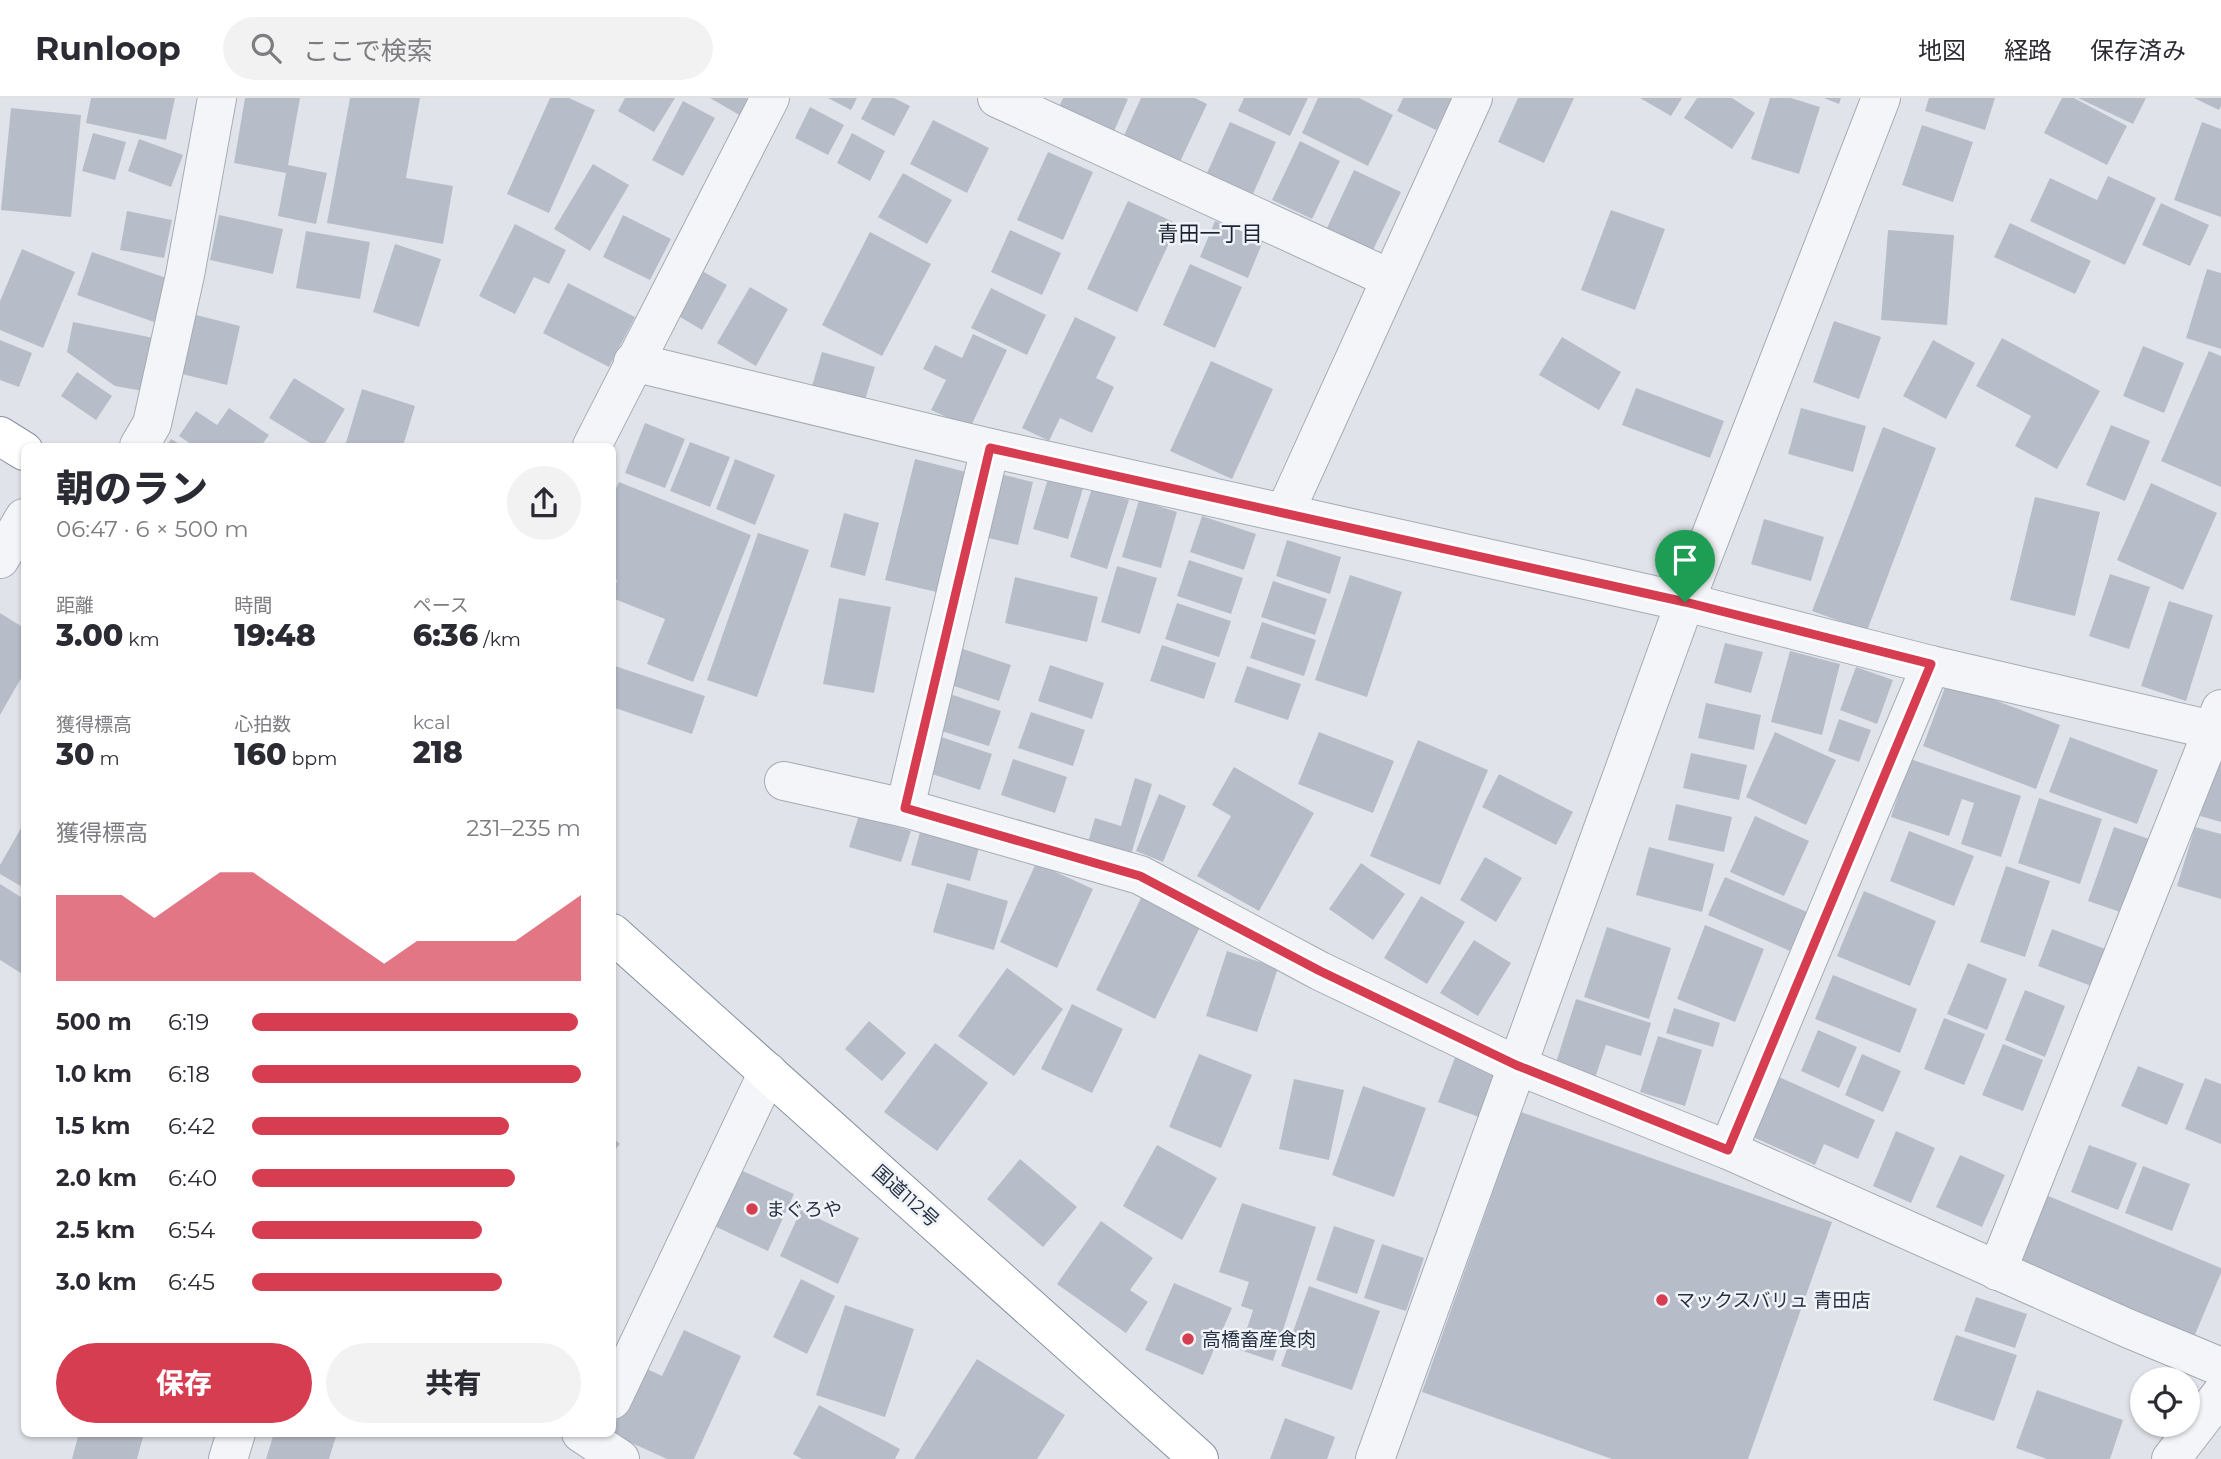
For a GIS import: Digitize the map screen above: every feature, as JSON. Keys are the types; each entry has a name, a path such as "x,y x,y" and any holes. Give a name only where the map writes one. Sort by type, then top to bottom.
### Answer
{"highway":[{"path":"0,436 21,449"},
{"name":"国道112号","path":"616,937 1199,1459"}],"street":[{"path":"141,443 152,424 185,275 218,98"},
{"path":"593,443 770,98"},
{"path":"997,98 1390,278"},
{"path":"1285,512 1473,98"},
{"path":"1375,1459 1685,602 1881,98"},
{"path":"633,362 990,448 1685,602 1931,664 2218,723 1997,1271"},
{"path":"905,808 990,448"},
{"path":"0,559 21,523"},
{"path":"1728,1150 1931,664"},
{"path":"784,781 905,808 1140,876 1320,971 1516,1065 1728,1150 2126,1328 2221,1367"},
{"path":"616,1392 768,1072"},
{"path":"2171,1459 2221,1394"},
{"path":"228,1459 235,1437"}],"building":[{"path":"91,98 175,98 166,140 86,123"},
{"path":"245,98 300,98 288,165 327,173 316,224 278,216 286,173 234,163"},
{"path":"350,98 420,98 406,178 453,186 443,244 327,223"},
{"path":"550,98 569,98 595,110 549,213 507,194"},
{"path":"625,98 675,98 654,132 618,111"},
{"path":"710,98 751,98 741,116"},
{"path":"828,98 857,98 851,110"},
{"path":"872,98 894,98 910,106 894,136 861,119"},
{"path":"1063,98 1128,99 1111,138 1056,113"},
{"path":"1141,98 1195,98 1207,104 1178,166 1122,140"},
{"path":"1244,98 1308,98 1290,136 1238,111"},
{"path":"1318,98 1359,98 1393,115 1368,166 1302,133"},
{"path":"1403,98 1452,98 1436,130 1397,111"},
{"path":"1518,98 1574,98 1544,163 1498,142"},
{"path":"1640,98 1682,98 1671,116"},
{"path":"1697,98 1732,98 1755,113 1732,149 1684,118"},
{"path":"1770,98 1791,98 1820,107 1799,174 1751,159"},
{"path":"1824,98 1841,98 1839,104"},
{"path":"1929,98 1995,98 1985,130 1925,111"},
{"path":"2062,98 2074,98 2127,126 2107,165 2044,133"},
{"path":"2078,98 2146,98 2133,124"},
{"path":"2194,98 2221,98 2221,106 2219,110"},
{"path":"683,101 715,118 683,176 652,160"},
{"path":"810,107 844,125 828,155 795,138"},
{"path":"11,108 81,115 71,217 1,210"},
{"path":"933,120 989,148 967,193 910,164"},
{"path":"1230,122 1276,142 1248,205 1202,184"},
{"path":"2202,122 2221,129 2221,217 2174,200"},
{"path":"1922,125 1973,142 1953,202 1902,185"},
{"path":"93,133 126,142 115,180 82,171"},
{"path":"852,133 885,151 870,181 837,163"},
{"path":"139,139 183,155 171,187 128,171"},
{"path":"1300,141 1340,161 1312,219 1272,200"},
{"path":"1048,152 1093,172 1063,240 1017,220"},
{"path":"593,164 629,185 590,251 554,229"},
{"path":"1354,170 1401,192 1373,250 1327,228"},
{"path":"903,173 952,200 927,244 878,217"},
{"path":"2108,176 2156,198 2125,265 2030,221 2050,178 2097,200"},
{"path":"1128,201 1178,224 1137,312 1087,289"},
{"path":"2161,203 2209,225 2190,266 2142,245"},
{"path":"1611,210 1665,229 1635,310 1581,290"},
{"path":"127,211 172,220 164,258 120,250"},
{"path":"219,215 283,229 273,274 210,260"},
{"path":"623,215 671,239 650,280 603,257"},
{"path":"1215,221 1263,241 1248,278 1200,257"},
{"path":"2010,223 2091,261 2075,294 1994,257"},
{"path":"515,224 566,250 549,284 534,277 515,314 479,296"},
{"path":"1010,230 1061,253 1042,295 991,272"},
{"path":"1888,230 1954,235 1947,325 1881,320"},
{"path":"306,231 370,242 360,299 296,288"},
{"path":"870,232 931,264 882,356 822,325"},
{"path":"395,244 441,259 419,327 373,312"},
{"path":"22,249 75,272 43,348 0,330 0,301"},
{"path":"92,252 169,279 154,322 77,295"},
{"path":"1190,264 1242,287 1215,348 1163,325"},
{"path":"695,267 727,285 702,330 670,311"},
{"path":"2207,269 2221,273 2221,349 2186,338"},
{"path":"568,283 635,317 609,367 543,333"},
{"path":"750,287 788,309 756,366 717,343"},
{"path":"991,288 1046,315 1027,355 971,328"},
{"path":"192,314 240,326 227,385 178,373"},
{"path":"1075,317 1116,337 1096,378 1114,387 1092,433 1060,418 1049,441 1022,428"},
{"path":"1834,321 1881,337 1859,399 1813,382"},
{"path":"73,322 159,339 148,392 115,386 67,352"},
{"path":"973,334 1007,350 970,428 931,410 946,380 923,369 935,345 962,358"},
{"path":"1562,337 1621,372 1599,410 1539,375"},
{"path":"2002,338 2100,391 2057,469 2015,446 2031,416 1976,386"},
{"path":"0,340 32,353 19,387 0,380"},
{"path":"1933,340 1975,363 1946,419 1903,396"},
{"path":"2143,346 2184,363 2164,413 2123,396"},
{"path":"2209,351 2221,356 2221,487 2161,461"},
{"path":"822,352 875,367 865,400 812,386"},
{"path":"1211,361 1273,389 1232,479 1170,451"},
{"path":"77,372 112,396 96,420 61,396"},
{"path":"294,378 345,409 325,443 310,443 269,418"},
{"path":"1636,388 1724,421 1710,458 1622,425"},
{"path":"362,389 415,406 404,443 346,443"},
{"path":"229,408 269,435 263,443 190,443 179,436 196,411 217,425"},
{"path":"1801,408 1866,426 1853,472 1788,454"},
{"path":"645,423 685,439 665,488 625,473"},
{"path":"2111,425 2150,441 2125,501 2086,485"},
{"path":"1883,427 1936,448 1867,631 1812,611"},
{"path":"690,442 730,457 710,507 670,491"},
{"path":"735,459 775,475 755,525 716,509"},
{"path":"915,459 970,473 941,593 885,580"},
{"path":"1000,474 1033,482 1018,545 984,537"},
{"path":"1049,475 1084,485 1068,539 1033,529"},
{"path":"619,482 751,535 693,682 647,664 665,619 616,600 616,488"},
{"path":"2151,483 2217,513 2183,590 2117,560"},
{"path":"1092,488 1129,500 1107,569 1070,557"},
{"path":"2035,497 2100,512 2075,616 2010,600"},
{"path":"1139,500 1177,512 1161,568 1122,557"},
{"path":"844,513 879,523 865,576 830,567"},
{"path":"1202,516 1256,534 1244,570 1190,552"},
{"path":"1764,519 1824,537 1811,581 1751,564"},
{"path":"758,533 809,550 757,697 707,680"},
{"path":"1287,540 1341,557 1330,594 1276,576"},
{"path":"1189,560 1243,578 1231,614 1177,596"},
{"path":"1117,566 1157,578 1140,634 1101,622"},
{"path":"2110,574 2150,587 2129,649 2089,636"},
{"path":"1350,575 1402,592 1367,697 1315,680"},
{"path":"1015,577 1098,597 1087,642 1005,623"},
{"path":"1273,581 1327,599 1315,635 1261,617"},
{"path":"839,598 891,607 874,693 823,684"},
{"path":"2169,601 2213,615 2186,701 2141,686"},
{"path":"1177,603 1231,621 1219,657 1165,639"},
{"path":"0,613 21,626 21,678 0,715"},
{"path":"1262,622 1316,640 1304,676 1250,658"},
{"path":"1725,643 1763,652 1751,693 1714,683"},
{"path":"1162,645 1216,663 1204,699 1150,681"},
{"path":"957,647 1011,665 999,701 945,683"},
{"path":"1790,651 1840,664 1822,735 1771,722"},
{"path":"1050,665 1104,683 1092,719 1038,701"},
{"path":"616,666 705,696 692,734 616,708"},
{"path":"1247,666 1301,684 1288,720 1234,702"},
{"path":"1856,667 1893,680 1877,724 1840,710"},
{"path":"1947,682 2060,725 2036,789 1923,746"},
{"path":"947,693 1001,711 989,746 935,729"},
{"path":"1706,703 1761,715 1754,750 1698,738"},
{"path":"1031,712 1085,730 1073,766 1018,748"},
{"path":"1839,719 1871,730 1859,762 1828,751"},
{"path":"1319,732 1394,761 1373,813 1298,784"},
{"path":"1775,732 1836,760 1806,825 1746,797"},
{"path":"938,736 992,754 980,790 926,772"},
{"path":"2070,737 2158,770 2137,824 2049,792"},
{"path":"1418,740 1488,770 1440,885 1370,856"},
{"path":"1691,753 1747,765 1739,800 1683,788"},
{"path":"2218,757 2221,758 2221,822 2200,816"},
{"path":"1013,759 1067,777 1055,813 1001,795"},
{"path":"1910,759 2021,796 2001,857 1961,844 1974,803 1962,799 1949,836 1891,817"},
{"path":"1234,767 1314,813 1259,911 1197,876 1231,816 1212,805"},
{"path":"1499,774 1573,812 1556,845 1482,807"},
{"path":"1135,778 1152,784 1130,858 1087,846 1095,818 1121,826"},
{"path":"1159,794 1186,806 1163,862 1136,851"},
{"path":"2039,798 2102,819 2080,884 2018,863"},
{"path":"1676,804 1732,817 1724,852 1668,840"},
{"path":"859,815 911,831 901,862 849,847"},
{"path":"1755,816 1809,841 1784,896 1730,872"},
{"path":"2114,827 2152,840 2126,914 2088,901"},
{"path":"2195,827 2221,834 2221,899 2177,886"},
{"path":"21,828 21,886 0,874 0,865"},
{"path":"1909,831 1974,856 1954,906 1890,881"},
{"path":"920,832 979,848 970,881 911,865"},
{"path":"1649,847 1714,864 1702,912 1636,895"},
{"path":"1485,857 1522,878 1496,922 1460,900"},
{"path":"1036,863 1093,889 1057,968 1000,942"},
{"path":"1361,863 1405,894 1373,940 1329,909"},
{"path":"2006,866 2050,881 2025,957 1980,942"},
{"path":"1725,877 1807,912 1790,951 1708,915"},
{"path":"947,883 1008,901 994,950 933,932"},
{"path":"0,884 21,897 21,973 0,960"},
{"path":"1864,891 1936,921 1910,986 1837,956"},
{"path":"1143,894 1202,923 1155,1019 1096,990"},
{"path":"1421,896 1465,922 1427,984 1384,958"},
{"path":"1705,925 1764,949 1735,1022 1677,999"},
{"path":"1607,927 1671,948 1649,1019 1584,997"},
{"path":"2052,929 2108,950 2094,987 2038,966"},
{"path":"1474,940 1511,963 1478,1016 1440,993"},
{"path":"1227,951 1278,968 1257,1032 1206,1016"},
{"path":"1968,963 2007,979 1987,1030 1947,1014"},
{"path":"1007,968 1063,1009 1014,1076 958,1036"},
{"path":"1833,975 1917,1009 1900,1053 1815,1019"},
{"path":"2025,990 2065,1006 2045,1057 2005,1040"},
{"path":"1576,999 1651,1023 1641,1056 1606,1045 1594,1081 1554,1069"},
{"path":"1072,1004 1123,1029 1092,1093 1041,1069"},
{"path":"1674,1008 1720,1023 1713,1047 1666,1033"},
{"path":"1944,1018 1985,1034 1964,1085 1924,1069"},
{"path":"869,1021 906,1053 882,1081 845,1049"},
{"path":"1818,1030 1857,1047 1839,1088 1801,1071"},
{"path":"1658,1036 1702,1050 1685,1106 1640,1092"},
{"path":"935,1043 988,1083 937,1151 884,1112"},
{"path":"2003,1044 2043,1060 2023,1111 1982,1095"},
{"path":"1199,1054 1252,1075 1221,1148 1169,1127"},
{"path":"1862,1054 1901,1071 1883,1112 1845,1095"},
{"path":"1456,1055 1497,1070 1479,1117 1438,1102"},
{"path":"2138,1066 2184,1084 2167,1125 2121,1106"},
{"path":"1779,1077 1875,1120 1858,1159 1824,1144 1815,1165 1753,1137"},
{"path":"2205,1078 2221,1084 2221,1144 2185,1129"},
{"path":"1294,1079 1344,1090 1329,1160 1279,1149"},
{"path":"1363,1086 1426,1108 1394,1197 1332,1175"},
{"path":"1521,1112 1832,1222 1748,1459 1612,1459 1422,1392"},
{"path":"1896,1131 1935,1148 1911,1203 1873,1186"},
{"path":"1157,1145 1217,1178 1182,1240 1123,1206"},
{"path":"2089,1145 2137,1163 2118,1210 2071,1192"},
{"path":"1960,1155 2005,1175 1982,1227 1936,1207"},
{"path":"1020,1159 1077,1207 1043,1247 987,1199"},
{"path":"2143,1166 2190,1184 2172,1231 2125,1213"},
{"name":"まぐろや","path":"736,1168 794,1194 768,1251 710,1224"},
{"path":"2046,1195 2221,1268 2194,1337 2017,1264"},
{"path":"1242,1203 1316,1227 1273,1361 1240,1350 1253,1310 1241,1306 1249,1282 1219,1272"},
{"path":"801,1210 859,1238 838,1284 780,1256"},
{"path":"1101,1221 1153,1258 1130,1290 1148,1302 1126,1333 1057,1284"},
{"path":"1334,1226 1375,1240 1357,1294 1316,1280"},
{"path":"1382,1244 1424,1258 1406,1311 1364,1298"},
{"path":"801,1279 835,1296 807,1354 773,1337"},
{"path":"1174,1283 1232,1308 1203,1375 1145,1350"},
{"path":"1309,1286 1380,1311 1352,1390 1281,1366"},
{"path":"1976,1297 2027,1314 2015,1348 1964,1331"},
{"path":"845,1305 914,1329 885,1417 816,1395"},
{"path":"684,1330 741,1356 694,1459 667,1459 616,1436 616,1421 641,1366 662,1376"},
{"path":"1956,1335 2017,1355 1994,1421 1933,1400"},
{"path":"977,1359 1065,1415 1037,1459 914,1459"},
{"path":"2037,1390 2123,1420 2110,1459 2047,1459 2016,1448"},
{"path":"819,1405 900,1449 895,1459 802,1459 793,1454"},
{"path":"1285,1418 1335,1437 1327,1459 1270,1459"},
{"path":"78,1437 143,1437 137,1459 72,1459"},
{"path":"273,1437 336,1437 329,1459 266,1459"}],"place":[{"name":"まぐろや","path":"752,1209"},
{"name":"マックスバリュ 青田店","path":"1662,1300"},
{"name":"高橋畜産食肉","path":"1188,1339"}],"district":[{"name":"青田一丁目","path":"1210,233"}],"route":[{"path":"990,448 1685,602 1931,664 1728,1150 1516,1065 1320,971 1140,876 905,808 990,448"}]}
